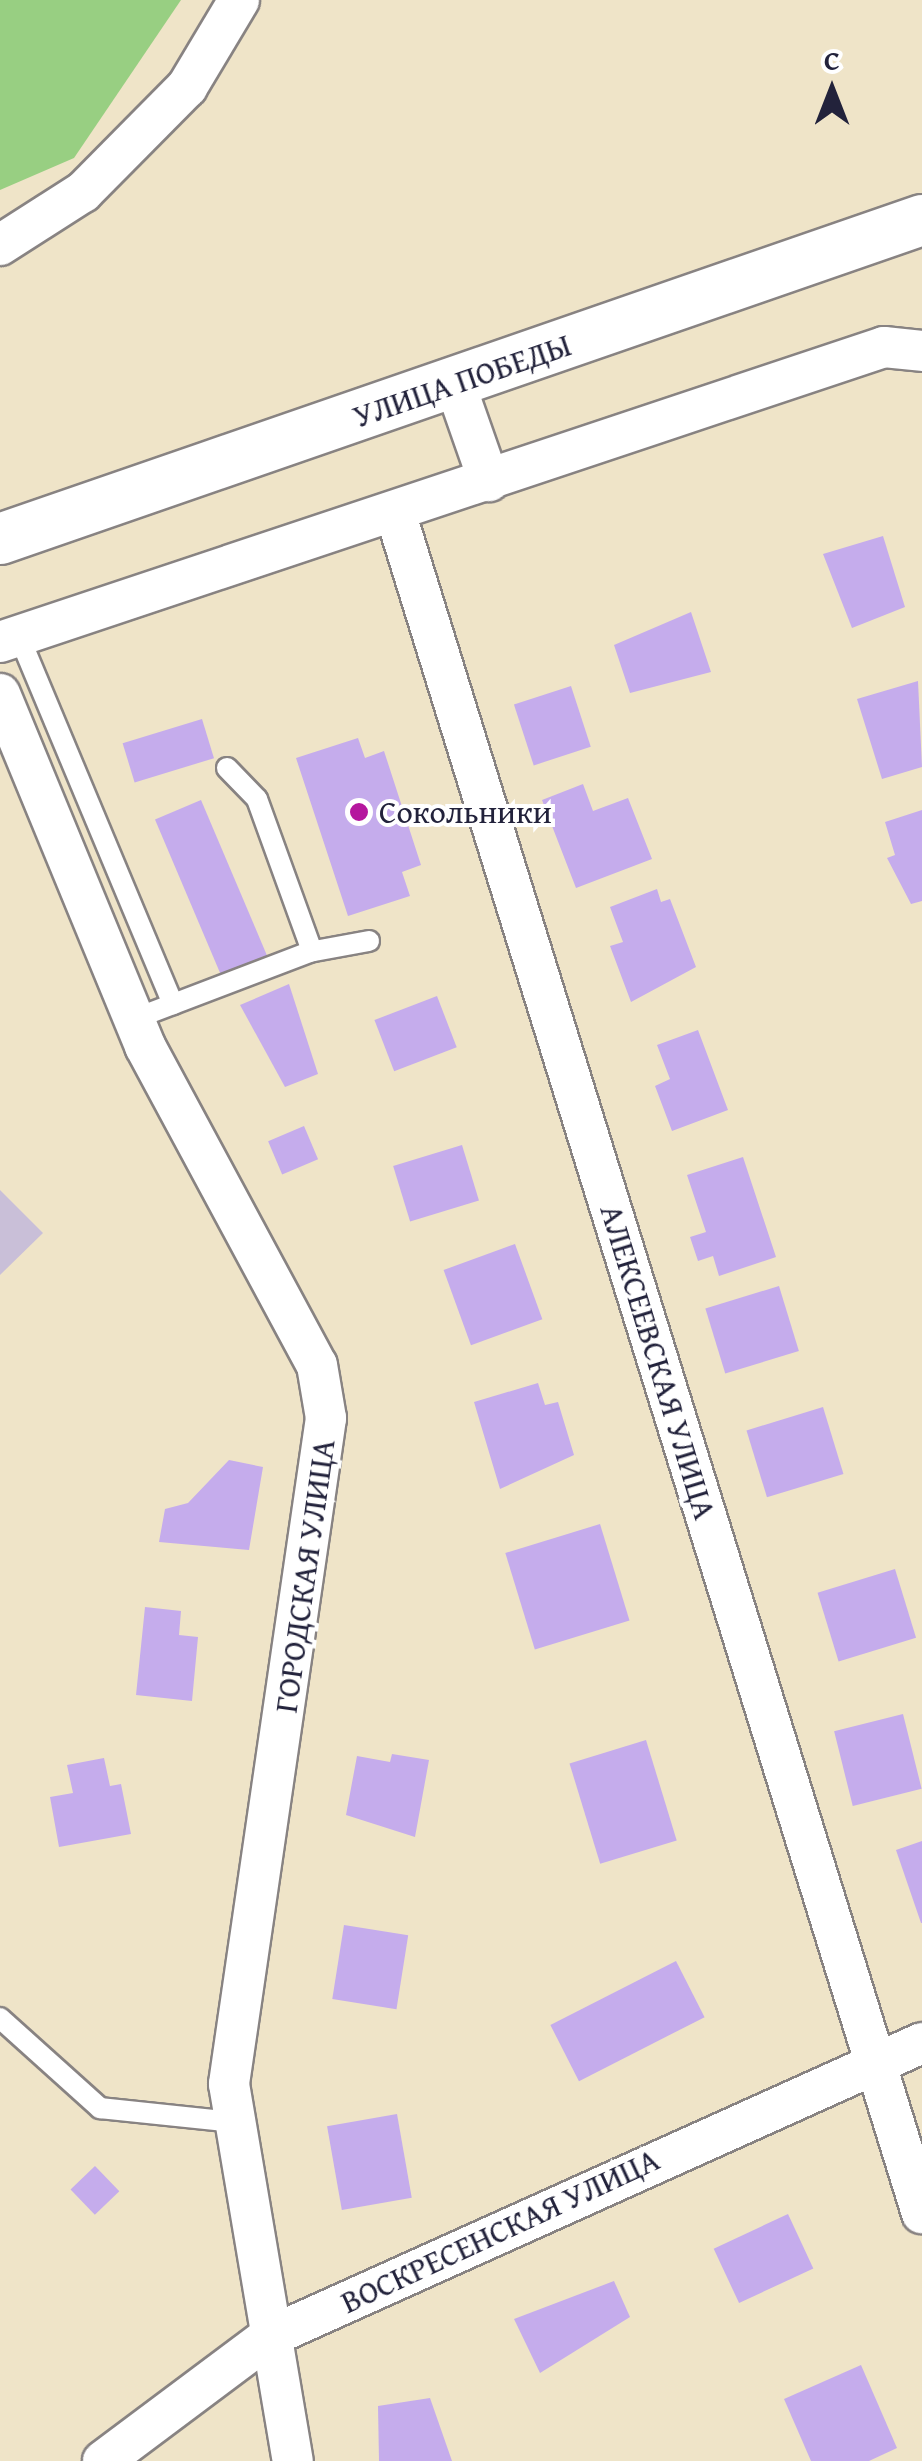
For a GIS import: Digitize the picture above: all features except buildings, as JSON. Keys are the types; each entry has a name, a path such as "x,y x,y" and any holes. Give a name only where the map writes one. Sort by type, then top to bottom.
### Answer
{"street":[{"path":"0,245 83,192 187,87 239,0"},
{"name":"УЛИЦА ПОБЕДЫ","path":"0,538 456,384 922,220"},
{"path":"10,639 884,347 922,350"},
{"path":"456,384 489,480"},
{"name":"АЛЕКСЕЕВСКАЯ УЛИЦА","path":"395,512 922,2213"},
{"name":"ГОРОДСКАЯ УЛИЦА","path":"0,694 134,1019 317,1365 326,1418 229,2084 293,2461"},
{"name":"ВОСКРЕСЕНСКАЯ УЛИЦА","path":"103,2461 270,2337 874,2060 922,2043"}],"lane":[{"path":"10,639 173,1004"},
{"path":"227,768 257,798 312,952"},
{"path":"134,1019 312,952 369,942"},
{"path":"0,2018 110,2112 234,2122"}],"shaded area":[{"path":"0,1190 43,1233 0,1275"}],"green space":[{"path":"0,0 181,0 74,158 0,190"}],"place":[{"name":"Сокольники","path":"359,812"}]}
